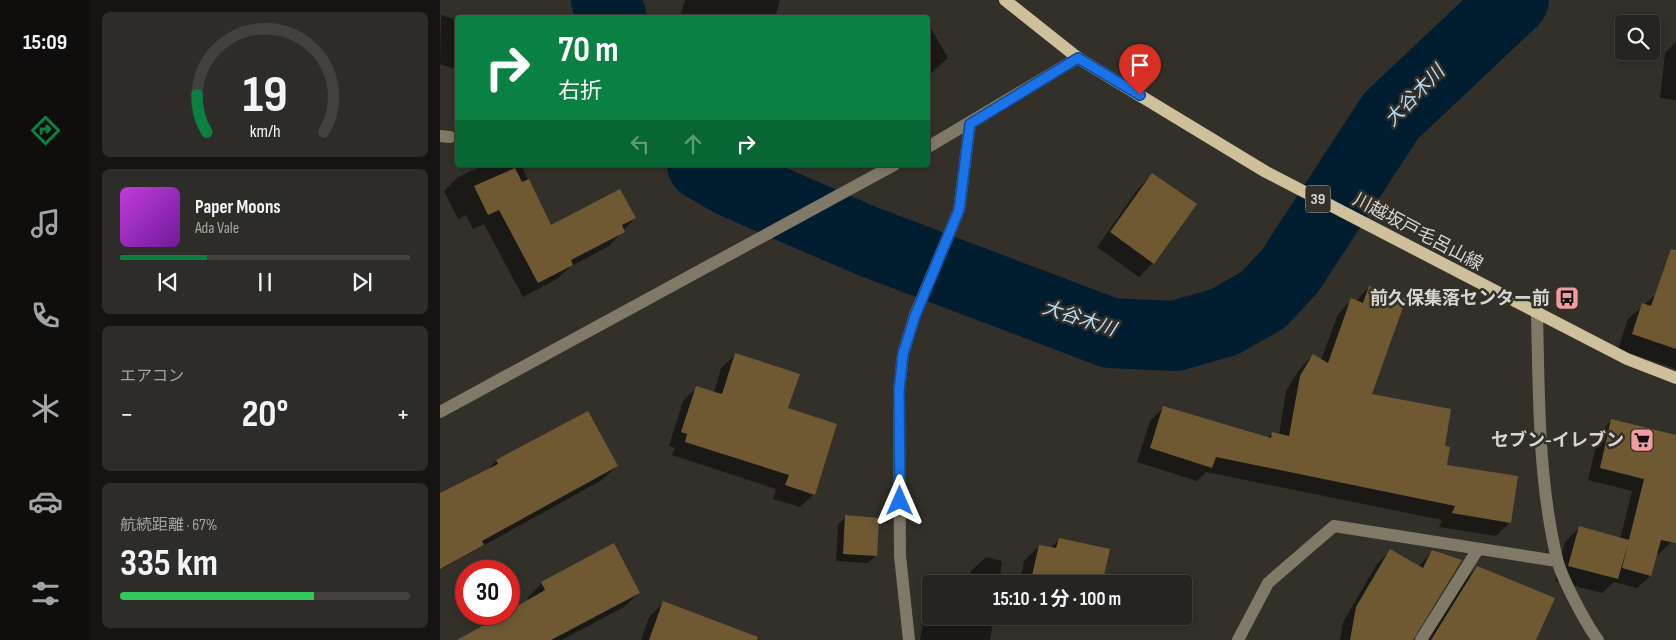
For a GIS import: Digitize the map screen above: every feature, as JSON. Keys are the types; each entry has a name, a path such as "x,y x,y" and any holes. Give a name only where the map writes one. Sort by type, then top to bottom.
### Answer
{"main road":[{"name":"川越坂戸毛呂山線","path":"1004,0 1078,58 1273,176 1537,314 1627,359 1676,378"}],"street":[{"path":"930,146 970,124 1078,58"},
{"path":"909,640 900,556 899,391 903,354 919,307 959,210 970,124"},
{"path":"440,412 889,167"},
{"path":"1537,314 1540,436 1557,561 1587,635 1598,640"},
{"path":"1238,640 1268,583 1334,526 1557,561"},
{"path":"1421,640 1478,549"}],"building":[{"path":"515,168 522,182 529,179 551,225 620,189 636,218 622,225 625,232 571,260 573,265 538,283 499,210 488,215 474,186"},
{"path":"1152,173 1197,204 1154,264 1110,232"},
{"path":"1671,249 1676,250 1676,349 1632,334 1642,303 1651,306"},
{"path":"1369,286 1406,299 1372,394 1451,409 1445,446 1450,447 1447,465 1518,476 1511,523 1452,513 1455,506 1216,457 1212,468 1150,448 1163,406 1271,438 1272,432 1289,436 1300,376 1313,354 1328,363 1351,298 1363,303"},
{"path":"735,353 800,374 788,408 837,424 815,495 785,485 789,475 685,442 687,434 681,432 696,386 722,394"},
{"path":"588,411 618,466 482,541 484,545 440,569 440,493 498,464 496,460"},
{"path":"1611,419 1676,435 1676,543 1661,540 1651,576 1622,568 1644,479 1600,468"},
{"path":"845,515 879,518 877,556 843,554"},
{"path":"1579,526 1629,540 1618,579 1568,566"},
{"path":"1059,538 1110,549 1104,575 1032,575 1039,545 1056,548"},
{"path":"614,543 640,593 551,640 457,640 484,625 520,625 520,605 545,590 541,582"},
{"path":"1390,549 1423,568 1432,550 1462,560 1413,640 1350,640 1356,607"},
{"path":"1477,566 1555,598 1536,640 1431,640"},
{"path":"663,601 758,637 757,640 649,640"}],"waterway":[{"name":"大谷木川","path":"606,0 611,15"},
{"name":"大谷木川","path":"705,167 733,183 867,241 1110,333 1175,336 1224,322 1263,300 1290,271 1391,116 1514,0"}],"place":[{"name":"前久保集落センター前","path":"1567,298"},
{"name":"セブン-イレブン","path":"1642,440"}],"route":[{"path":"900,501 899,391 903,354 915,316 961,204 970,124 1078,58 1140,95"}]}
